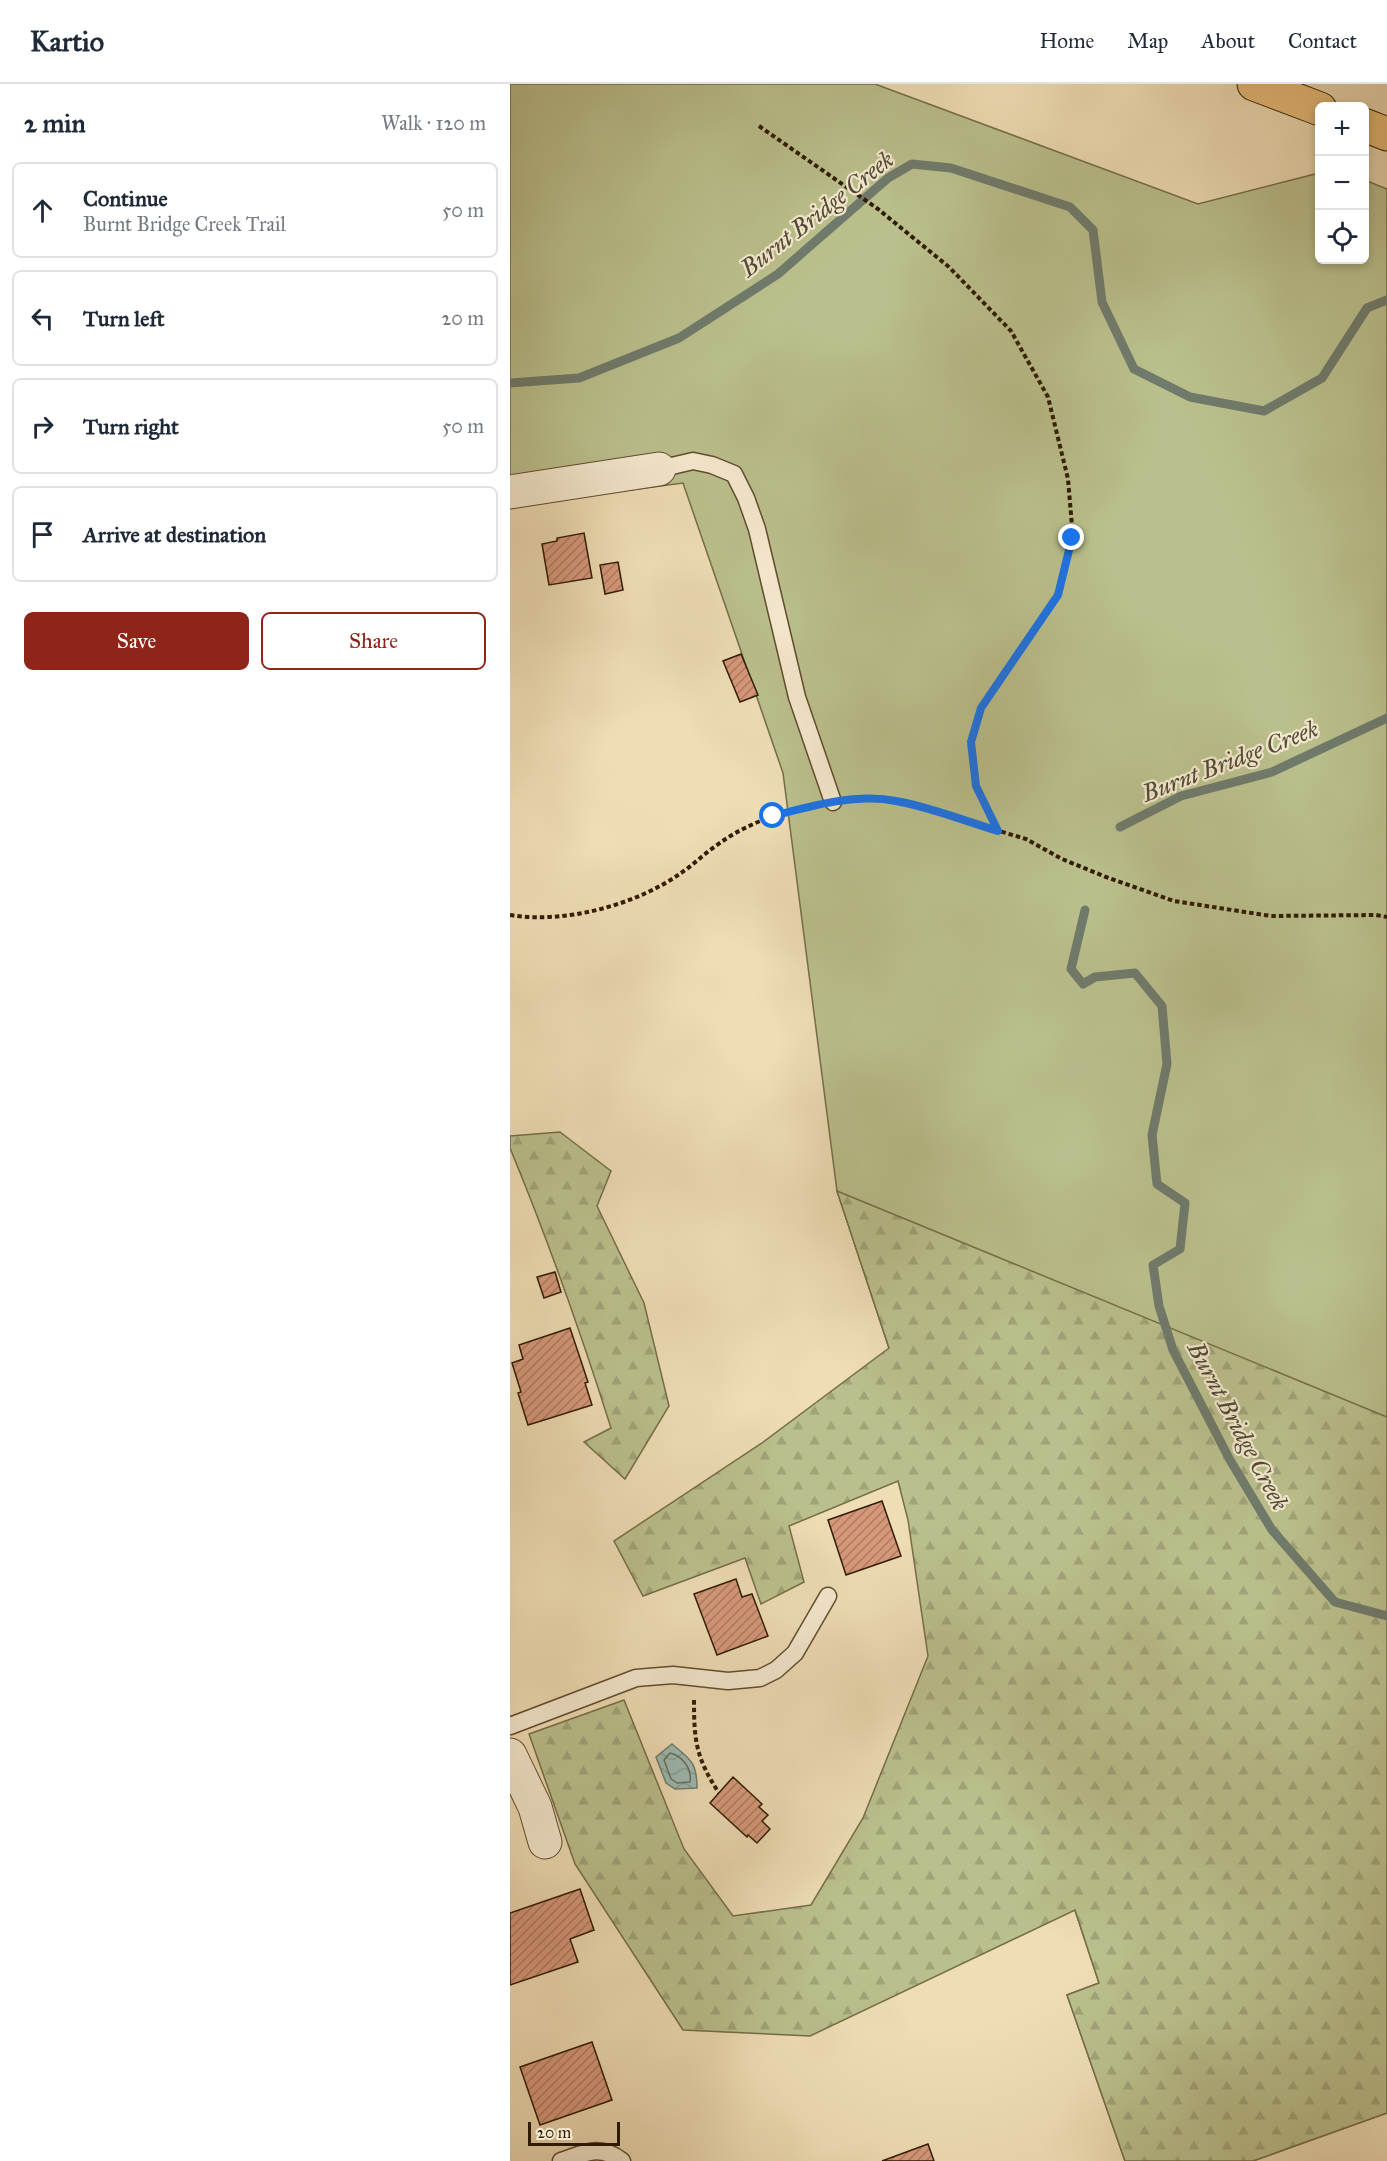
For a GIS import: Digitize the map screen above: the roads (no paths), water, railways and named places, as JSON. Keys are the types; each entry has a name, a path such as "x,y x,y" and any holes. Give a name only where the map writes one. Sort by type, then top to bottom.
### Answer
{"highway":[{"path":"1254,84 1315,107"},
{"path":"1369,127 1387,134"}],"street":[{"path":"510,492 659,469"},
{"path":"510,1755 535,1807 545,1842"}],"lane":[{"path":"659,469 693,461 712,465 734,474 758,530 797,697 833,802"},
{"path":"510,1726 636,1678 673,1675 728,1681 760,1678 776,1670 795,1653 828,1596"},
{"path":"561,2161 592,2151 611,2152 622,2161"}],"water":[{"path":"672,1744 694,1767 697,1788 675,1789 666,1783 656,1757"}],"waterway":[{"name":"Burnt Bridge Creek","path":"510,383 579,378 679,338 778,274 888,178 912,164 951,168 1070,207 1093,230 1102,302 1134,369 1190,397 1264,411 1322,378 1367,308 1387,300"},
{"name":"Burnt Bridge Creek","path":"1120,827 1181,796 1272,772 1387,718"},
{"name":"Burnt Bridge Creek","path":"1085,910 1071,969 1083,984 1095,977 1135,973 1162,1006 1167,1064 1152,1135 1157,1184 1185,1203 1180,1249 1153,1265 1159,1306 1173,1350 1230,1460 1272,1530 1335,1602 1387,1616"}]}
